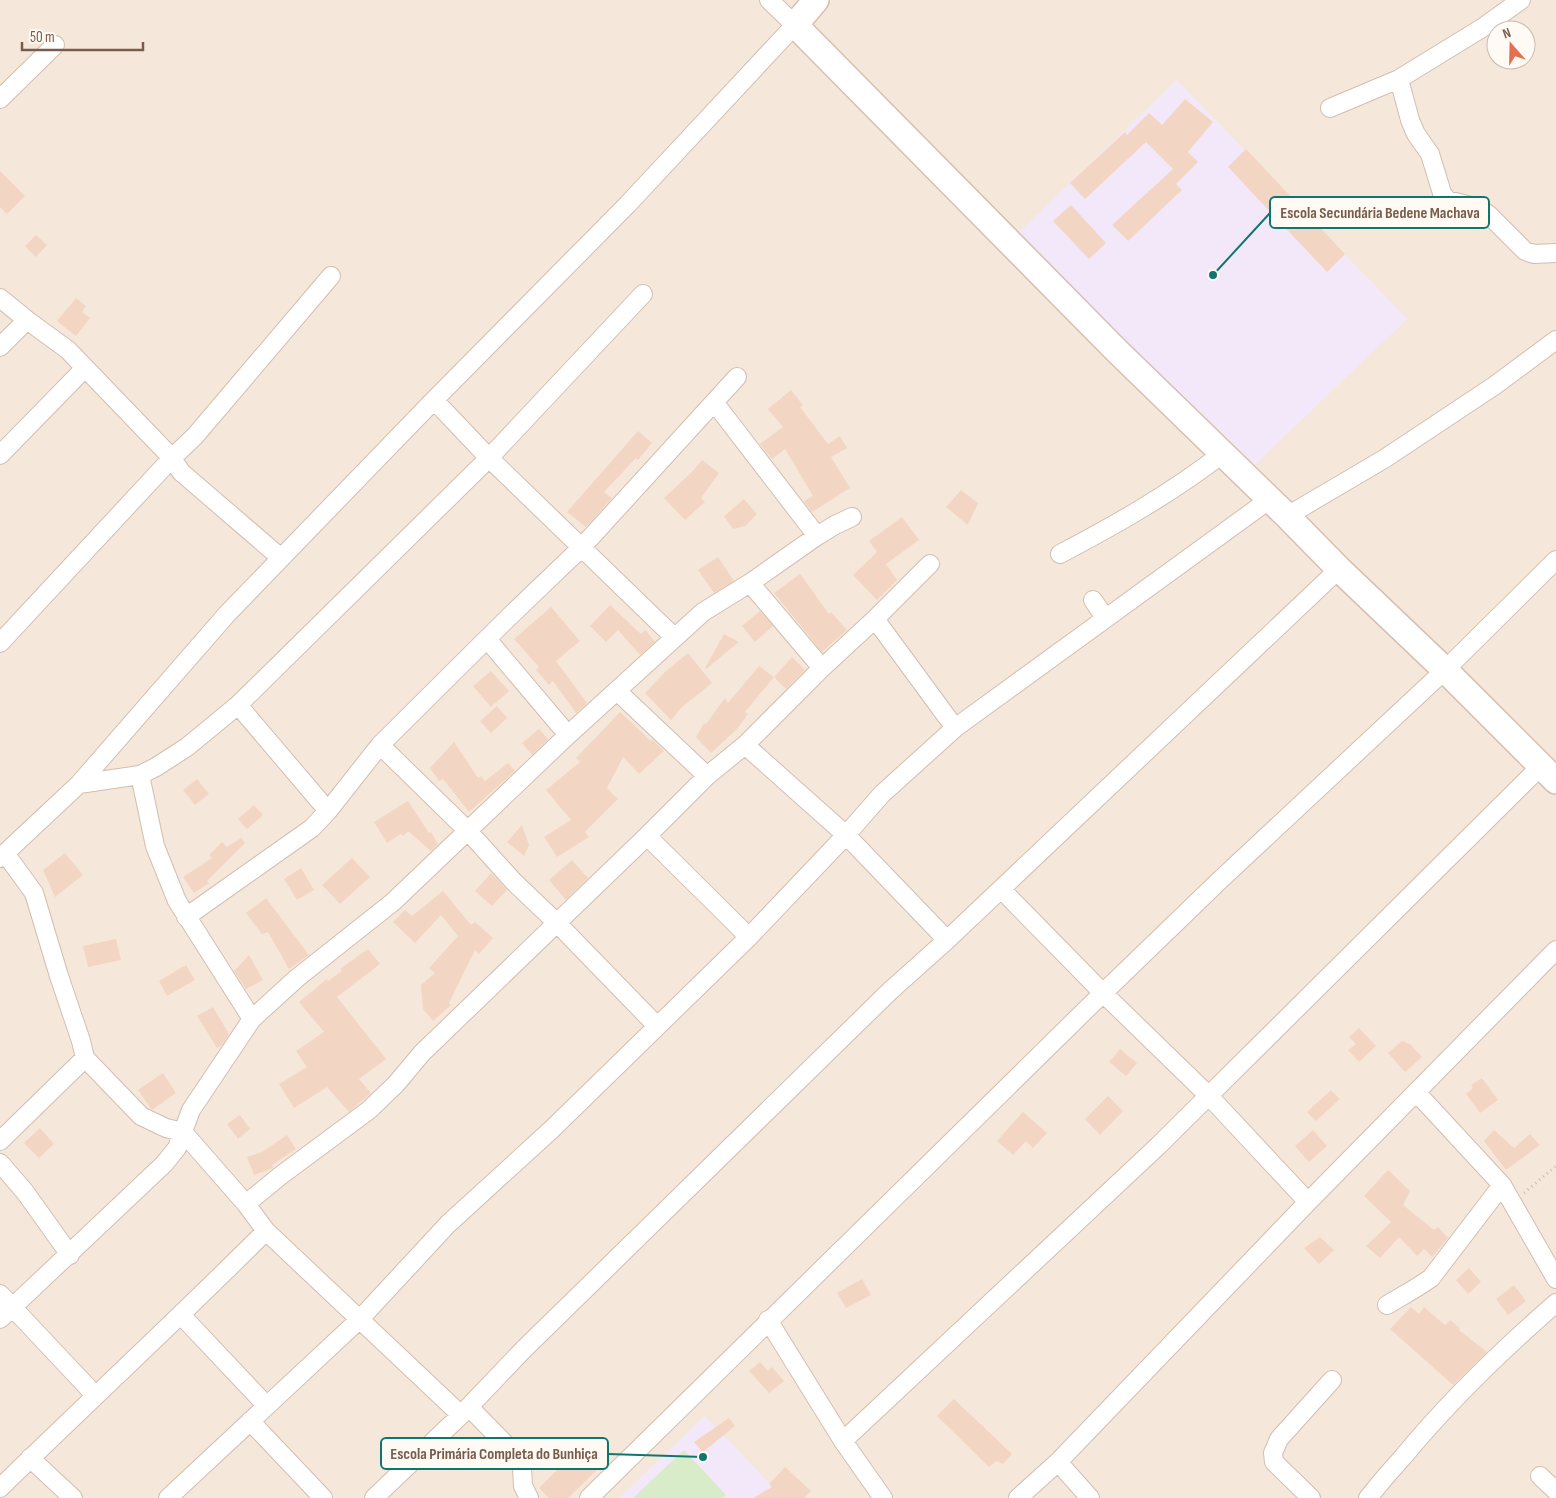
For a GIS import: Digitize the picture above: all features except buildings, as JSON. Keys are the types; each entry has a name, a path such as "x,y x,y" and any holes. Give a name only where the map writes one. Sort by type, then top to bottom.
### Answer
{"street":[{"path":"769,0 1117,351 1339,569 1446,670 1549,774 843,1441"},
{"path":"529,1498 523,1486 522,1468 515,1454 360,1318 266,1232 246,1204 183,1132 166,1128 141,1116 85,1058 34,893 3,856 79,784 227,614 434,400 628,204 816,0"},
{"path":"1330,108 1399,79 1482,28 1522,0"},
{"path":"0,98 55,45"},
{"path":"1399,79 1410,120 1416,134 1430,154 1442,193 1447,200 1479,208 1489,214 1525,251 1534,254 1556,253"},
{"path":"0,643 172,458 195,436 331,276"},
{"path":"79,784 140,775 187,748 238,706 489,458 643,294"},
{"path":"0,298 68,350 172,458 181,472 281,558"},
{"path":"0,347 27,320"},
{"path":"168,1498 360,1318 448,1224 551,1130 749,937 846,835 882,794 954,728 1105,618 1278,508 1384,459 1494,386 1556,340"},
{"path":"0,455 85,368"},
{"path":"186,917 312,828 328,811 380,744 581,548 737,377"},
{"path":"434,400 489,458 674,637"},
{"path":"714,402 817,536"},
{"path":"1060,554 1132,516 1189,479 1222,454"},
{"path":"96,1395 4,1307 70,1255 164,1164 177,1148 191,1110 252,1019 297,978 393,902 568,735 703,612 750,583 817,536 852,517"},
{"path":"589,1498 1102,993 1219,881 1446,670 1556,560"},
{"path":"246,1204 280,1176 369,1110 396,1084 422,1053 648,836 707,776 745,745 930,564"},
{"path":"374,1498 465,1411 523,1350 890,992 1339,569"},
{"path":"750,583 822,668"},
{"path":"1093,600 1105,618"},
{"path":"875,619 954,728"},
{"path":"486,639 568,735"},
{"path":"617,690 707,776"},
{"path":"238,706 328,811"},
{"path":"380,744 468,831 514,882 557,923 657,1026"},
{"path":"745,745 846,835 946,940"},
{"path":"140,775 155,846 177,902 252,1019"},
{"path":"648,836 749,937"},
{"path":"1001,889 1102,993 1209,1096 1308,1202"},
{"path":"1018,1498 1058,1462 1308,1202 1556,950"},
{"path":"0,1141 85,1058"},
{"path":"1416,1092 1502,1185 1556,1279"},
{"path":"0,1163 25,1192 70,1255"},
{"path":"1387,1306 1431,1278 1502,1185"},
{"path":"0,1488 182,1315 266,1232"},
{"path":"1368,1498 1466,1386 1556,1303"},
{"path":"182,1315 266,1405"},
{"path":"768,1320 843,1441 883,1498"},
{"path":"1311,1498 1274,1462 1273,1453 1279,1439 1332,1380"},
{"path":"250,1421 323,1498"},
{"path":"30,1458 73,1498"},
{"path":"1058,1462 1090,1498"},
{"path":"1540,1476 1556,1492"}],"path":[{"path":"1512,1202 1556,1166"}],"shaded area":[{"path":"0,0 1556,0 1556,1498 0,1498"},
{"path":"1177,80 1407,319 1249,470 1019,232"},
{"path":"705,1416 783,1498 619,1498"}],"green space":[{"path":"684,1450 726,1495 722,1498 633,1498"}],"place":[{"name":"Escola Secundária Bedene Machava","path":"1213,275"},
{"name":"Escola Primária Completa do Bunhiça","path":"703,1457"}]}
